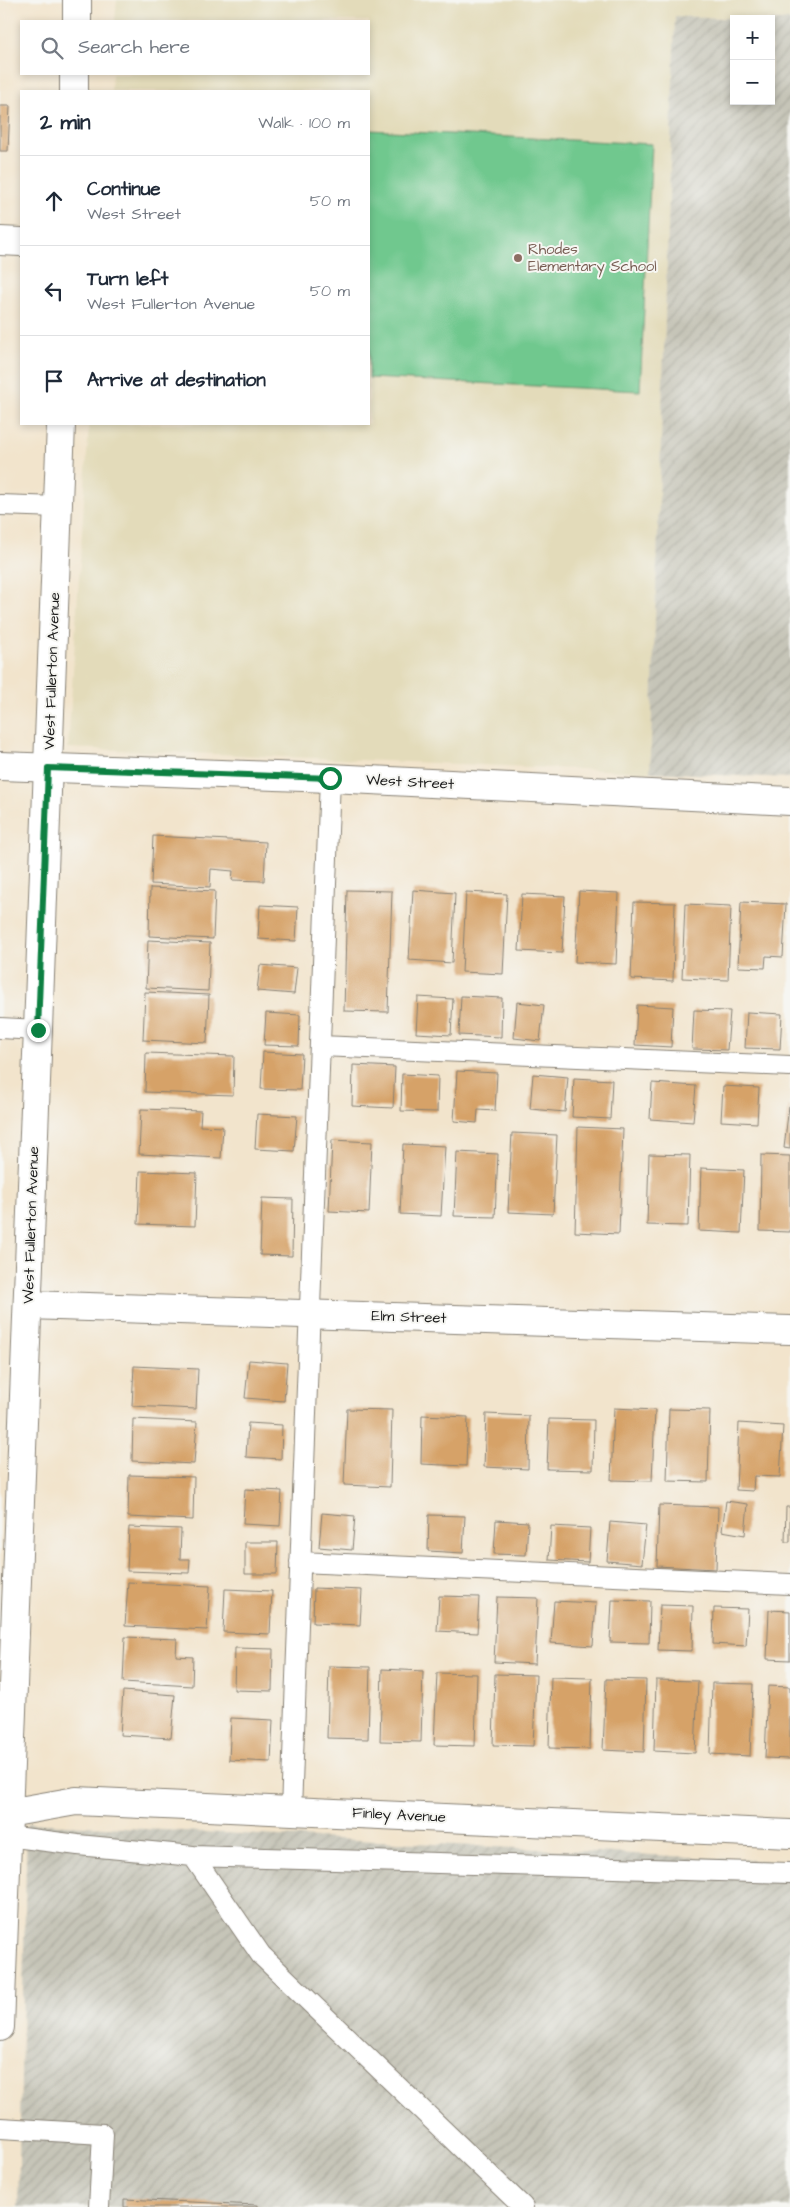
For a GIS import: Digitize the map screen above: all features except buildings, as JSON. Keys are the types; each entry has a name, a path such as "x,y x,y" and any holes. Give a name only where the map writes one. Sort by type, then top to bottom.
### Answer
{"street":[{"path":"76,20 77,0"},
{"path":"74,75 74,90"},
{"path":"0,241 20,242"},
{"name":"West Fullerton Avenue","path":"0,2026 5,1756 28,1305 61,425"},
{"name":"West Street","path":"0,766 330,778 790,801"},
{"name":"Elm Street","path":"28,1305 790,1330"},
{"name":"Finley Avenue","path":"5,1821 76,1801 790,1834"}],"lane":[{"path":"0,505 58,507"},
{"path":"291,1810 330,778"},
{"path":"0,1028 38,1030"},
{"path":"320,1046 790,1066"},
{"path":"300,1562 790,1584"},
{"path":"5,1821 78,1845 193,1856 790,1873"},
{"path":"193,1856 261,1955 523,2207"},
{"path":"0,2128 103,2134 99,2207"}],"shaded area":[{"name":"Rhodes Elementary School","path":"117,0 790,0 790,20 775,19 775,15 730,15 730,18 675,16 650,772 68,748 89,425 370,425 370,90 111,90 112,75 370,75 370,20 115,20"},
{"path":"675,16 730,18 730,105 775,105 775,20 790,20 790,778 650,772"},
{"path":"27,1823 790,1862 790,2207 18,2207"}],"green space":[{"path":"370,130 652,144 640,391 370,378"}],"place":[{"name":"Rhodes Elementary School","path":"518,258"}],"route":[{"path":"38,1030 48,768 330,778"}]}
